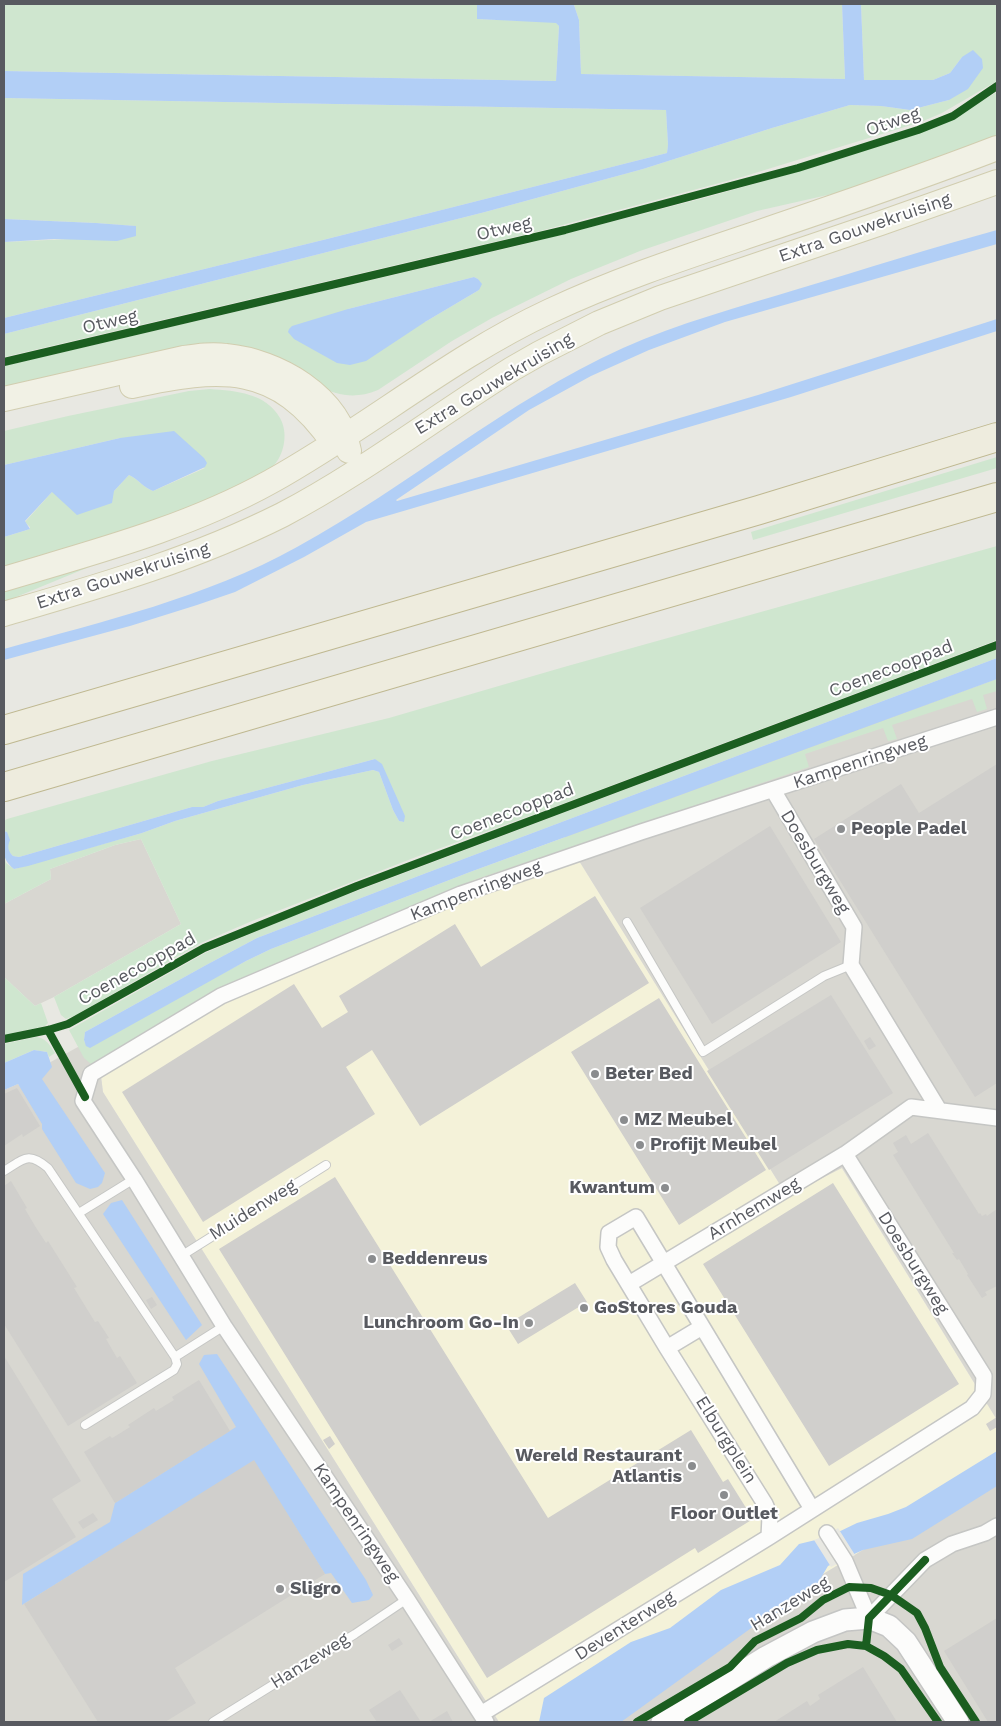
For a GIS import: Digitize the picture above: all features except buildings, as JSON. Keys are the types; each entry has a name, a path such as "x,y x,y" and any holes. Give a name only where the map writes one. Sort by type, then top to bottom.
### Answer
{"highway":[{"path":"4,730 759,510 997,437"},
{"path":"4,787 993,499"}],"main road":[{"name":"Extra Gouwekruising","path":"4,579 142,537 205,513 267,483 340,440 480,348 529,321 579,297 670,262 859,198 997,148"},
{"name":"Extra Gouwekruising","path":"4,614 128,578 200,552 283,514 353,473 512,369 599,323 692,286 997,182"},
{"path":"4,400 184,358 227,356 265,364 284,373 300,383 323,402 353,473"},
{"path":"4,416 165,379 196,374 223,373 255,379 283,391 340,440"}],"street":[{"name":"Kampenringweg","path":"484,1718 407,1599 224,1326 134,1179 83,1101 91,1074 221,996 461,894 577,853 997,717"},
{"name":"Doesburgweg","path":"773,790 854,927 851,965"},
{"path":"851,965 939,1110"},
{"path":"845,1154 911,1106 997,1118"},
{"name":"Doesburgweg","path":"769,1537 972,1408 983,1394 984,1376 845,1154"},
{"name":"Arnhemweg","path":"663,1263 845,1154"},
{"name":"Elburgplein","path":"769,1537 770,1516 766,1504 690,1385 629,1284 608,1247 609,1233 636,1217 812,1509"},
{"path":"629,1284 663,1263"},
{"path":"667,1348 702,1327"},
{"path":"869,1618 925,1560 952,1544 985,1533 997,1526"},
{"path":"826,1533 845,1561 869,1618 889,1626 906,1642 958,1722"},
{"name":"Deventerweg","path":"484,1718 769,1537"},
{"name":"Hanzeweg","path":"662,1722 766,1657 813,1632 845,1620 869,1618"}],"lane":[{"path":"627,922 703,1052 824,976 851,965"},
{"path":"4,1171 26,1158 38,1159 48,1168 175,1357 177,1364 174,1370 86,1425"},
{"name":"Muidenweg","path":"181,1256 326,1165"},
{"path":"79,1213 134,1179"},
{"path":"175,1357 224,1326"},
{"name":"Hanzeweg","path":"213,1722 407,1599"}],"shaded area":[{"path":"997,679 997,1420 842,1168 787,1196 563,835"},
{"name":"GoStores Gouda","path":"563,835 787,1196 841,1167 997,1420 997,1469 578,1722 499,1722 103,1092 96,1037"},
{"path":"141,839 181,924 35,1006 4,977 4,904 51,879 50,869 115,845"},
{"path":"96,1037 103,1092 499,1722 4,1722 4,1090 18,1084 21,1088 38,1069"},
{"path":"997,1469 997,1722 578,1722"}],"green space":[{"path":"4,4 477,4 477,19 556,22 559,26 556,81 4,71"},
{"path":"570,4 842,4 845,79 581,74 579,20 574,5"},
{"path":"861,4 997,4 997,81 942,113 921,122 742,177 540,231 4,357 4,334 485,212 643,169 850,105 881,106 910,110 949,100 962,57 950,73 933,80 864,80"},
{"path":"997,92 997,135 934,161 854,189 757,211 640,251 571,279 492,318 452,341 378,390 365,394 353,395 331,391 320,387 288,368 4,394 4,366 521,245 704,198 807,169 928,129 949,120","holes":["474,277 478,279 479,290 425,322 348,309"]},
{"path":"4,98 666,110 668,145 667,153 4,318 4,242 136,236 135,226 4,219"},
{"path":"210,389 250,395 267,403 274,410 280,418 285,436 281,454 271,468 211,498 153,521 4,568 4,537 30,529 25,522 52,492 114,491 129,475 153,491 205,468 120,438 4,465 4,431 189,391"},
{"path":"997,457 997,468 753,540 751,532"},
{"path":"997,546 997,640 416,857 252,921 201,943 66,1019 61,1015 54,997 181,924 141,839 115,845 50,869 51,879 4,904 4,855 6,863 14,869 303,785 373,770 379,772 393,810 399,821 404,822 375,759 218,801 203,807 192,807 19,857 13,856 9,852 7,832 4,831 4,821 7,819 212,761 389,718"},
{"path":"88,564 89,567 4,602 4,590"},
{"path":"997,649 997,658 257,938 85,1032 84,1040 86,1046 271,949 470,872 997,679 997,691 983,695 987,709 977,712 972,699 892,725 897,739 888,741 883,728 805,754 809,767 474,880 235,981 91,1064 84,1058 69,1030 205,953 309,909"},
{"path":"4,977 35,1006 41,1003 48,1023 45,1026 4,1035"},
{"path":"36,1037 45,1040 55,1053 49,1057 47,1052 34,1050 4,1063 4,1044"}],"water":[{"path":"477,4 574,5 579,20 581,74 845,79 842,4 861,4 864,80 933,80 950,73 962,57 973,50 982,59 983,68 968,89 949,100 910,110 881,106 850,105 643,169 485,212 4,334 4,318 667,153 666,110 4,98 4,71 556,81 559,26 556,23 477,19"},
{"path":"4,219 136,226 136,236 117,241 54,239 4,242"},
{"path":"997,230 997,244 725,322 649,350 591,376 529,410 396,500 758,395 997,319 997,331 791,397 366,522 304,557 235,592 130,626 4,660 4,649 154,607 226,581 262,565 297,547 379,498 538,393 580,369 623,348 709,316"},
{"path":"474,277 482,284 479,290 425,322 366,361 350,365 337,363 294,339 288,332 292,326 348,309"},
{"path":"174,431 204,458 207,463 205,467 153,491 129,475 114,491 112,503 77,515 52,492 25,521 30,529 4,537 4,465 120,438"},
{"path":"997,658 997,679 470,872 271,949 90,1048 86,1046 84,1040 85,1032 257,938"},
{"path":"375,759 382,764 405,816 404,822 399,821 393,810 379,772 373,770 303,785 175,821 142,833 28,866 14,869 5,856 3,847 4,831 7,832 10,840 8,849 13,856 19,857 192,807 203,807 218,801"},
{"path":"34,1050 47,1052 52,1067 42,1079 105,1173 102,1183 98,1187 90,1189 76,1183 42,1129 42,1124 18,1084 4,1090 4,1063"},
{"path":"122,1200 202,1325 186,1340 103,1214 111,1203"},
{"path":"217,1354 366,1580 373,1595 369,1600 352,1603 331,1573 325,1574 254,1461 22,1605 23,1574 110,1522 115,1503 236,1427 199,1364 204,1355"},
{"path":"997,1451 997,1486 912,1539 863,1550 828,1566 810,1596 761,1621 621,1722 539,1722 544,1698 631,1642 670,1628 721,1590 780,1565 799,1544 828,1537 857,1523 906,1507"}],"pier":[{"path":"838,1528 855,1555 831,1567 814,1540"}],"cycle path":[{"name":"Otweg","path":"4,362 565,230 798,168 918,130 953,116 997,86"},
{"name":"Coenecooppad","path":"4,1039 68,1024 204,948 357,886 997,645"},
{"path":"48,1030 85,1097"},
{"path":"866,1646 869,1618 925,1560"},
{"path":"637,1722 730,1667 755,1641 801,1618 823,1600 849,1587 871,1588 891,1595 917,1613 940,1667 976,1722"},
{"path":"688,1722 787,1663 817,1650 848,1644 866,1646 884,1656 901,1669 938,1722"}],"place":[{"name":"People Padel","path":"841,829"},
{"name":"Beter Bed","path":"595,1074"},
{"name":"MZ Meubel","path":"624,1120"},
{"name":"Profijt Meubel","path":"640,1145"},
{"name":"Kwantum","path":"665,1188"},
{"name":"Beddenreus","path":"372,1259"},
{"name":"GoStores Gouda","path":"584,1308"},
{"name":"Lunchroom Go-In","path":"529,1323"},
{"name":"Wereld Restaurant Atlantis","path":"692,1466"},
{"name":"Floor Outlet","path":"724,1495"},
{"name":"Sligro","path":"280,1589"}]}
